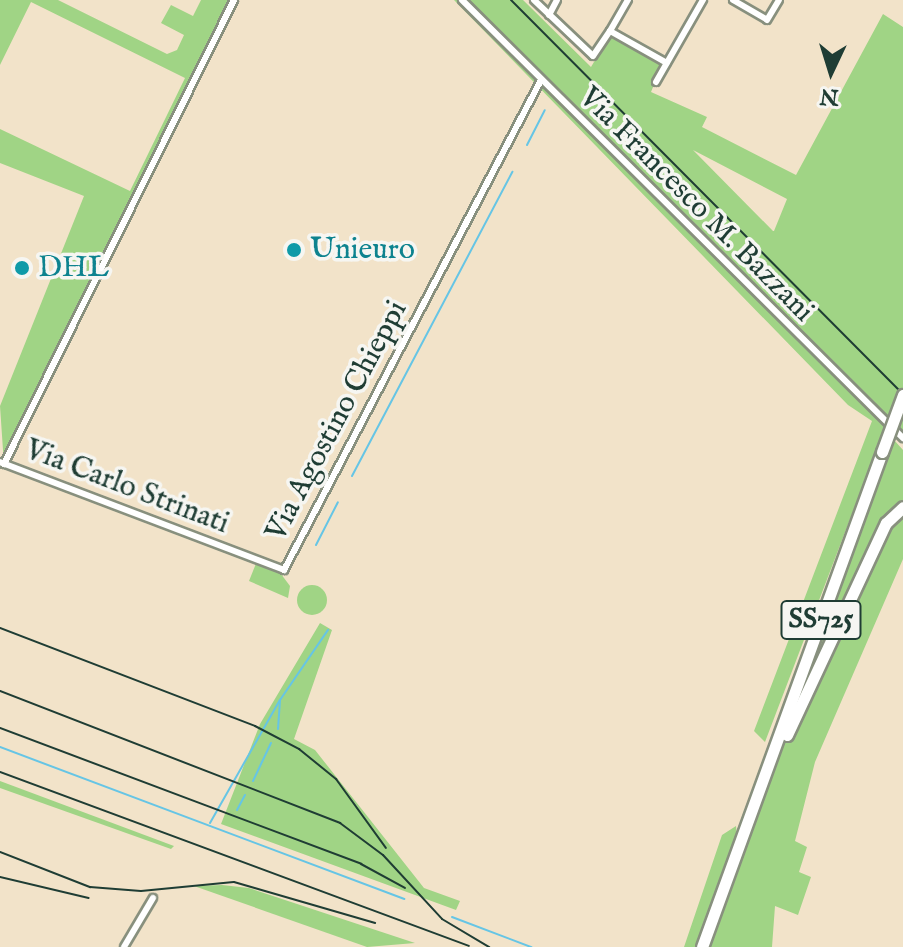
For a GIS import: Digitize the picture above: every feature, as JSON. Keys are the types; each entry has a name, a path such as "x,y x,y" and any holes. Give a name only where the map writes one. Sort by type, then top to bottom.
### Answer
{"highway":[{"name":"SS725","path":"702,947 903,395"},
{"path":"760,789 886,523 903,507"}],"street":[{"path":"2,463 234,0"},
{"name":"Via Francesco M. Bazzani","path":"462,0 903,439"},
{"path":"534,0 593,56 628,0"},
{"path":"549,15 557,0"},
{"path":"656,82 703,0"},
{"path":"733,0 767,20 779,0"},
{"path":"610,31 667,63"},
{"name":"Via Agostino Chieppi","path":"284,570 541,80"},
{"name":"Via Carlo Strinati","path":"2,463 284,570"},
{"path":"124,947 153,898"}],"green space":[{"path":"0,0 58,0 167,54 177,50 184,35 161,23 171,5 193,16 201,0 233,0 4,465 0,406 84,196 0,163 0,129 130,191 185,78 31,2 0,65"},
{"path":"454,0 523,0 591,67 610,35 662,65 651,92 707,117 702,127 796,175 883,14 903,27 903,439 884,430 765,742 754,731 872,421 848,405","holes":["693,150 787,199 773,231"]},
{"path":"894,440 903,450 903,559 815,762 795,841 807,847 799,872 811,877 798,915 775,906 772,947 684,947 722,835 736,826 739,856"},
{"path":"257,561 278,570 290,586 288,598 249,581"},
{"path":"312,585 323,589 327,600 323,611 312,615 301,611 297,600 301,589"},
{"path":"320,623 332,630 294,739 315,750 424,888 460,901 456,910 221,824 260,724"},
{"path":"0,781 174,846 171,849 0,788"},
{"path":"194,886 249,888 415,943 367,947"}],"waterway":[{"path":"527,145 545,110"},
{"path":"352,476 512,172"},
{"path":"316,545 338,502"},
{"path":"210,823 280,700 328,630"},
{"path":"278,729 280,701"},
{"path":"253,781 271,743"},
{"path":"0,747 404,899"},
{"path":"237,810 245,795"},
{"path":"452,917 531,947"}],"railway":[{"path":"511,0 903,394"},
{"path":"0,628 255,726 299,749 336,779 386,848"},
{"path":"0,691 340,823 383,855 442,919 489,947"},
{"path":"0,728 361,864 405,888"},
{"path":"0,772 469,946"},
{"path":"0,852 90,887 141,891 234,882 375,923"},
{"path":"0,877 89,898"}],"place":[{"name":"Unieuro","path":"294,250"},
{"name":"DHL","path":"22,268"}]}
